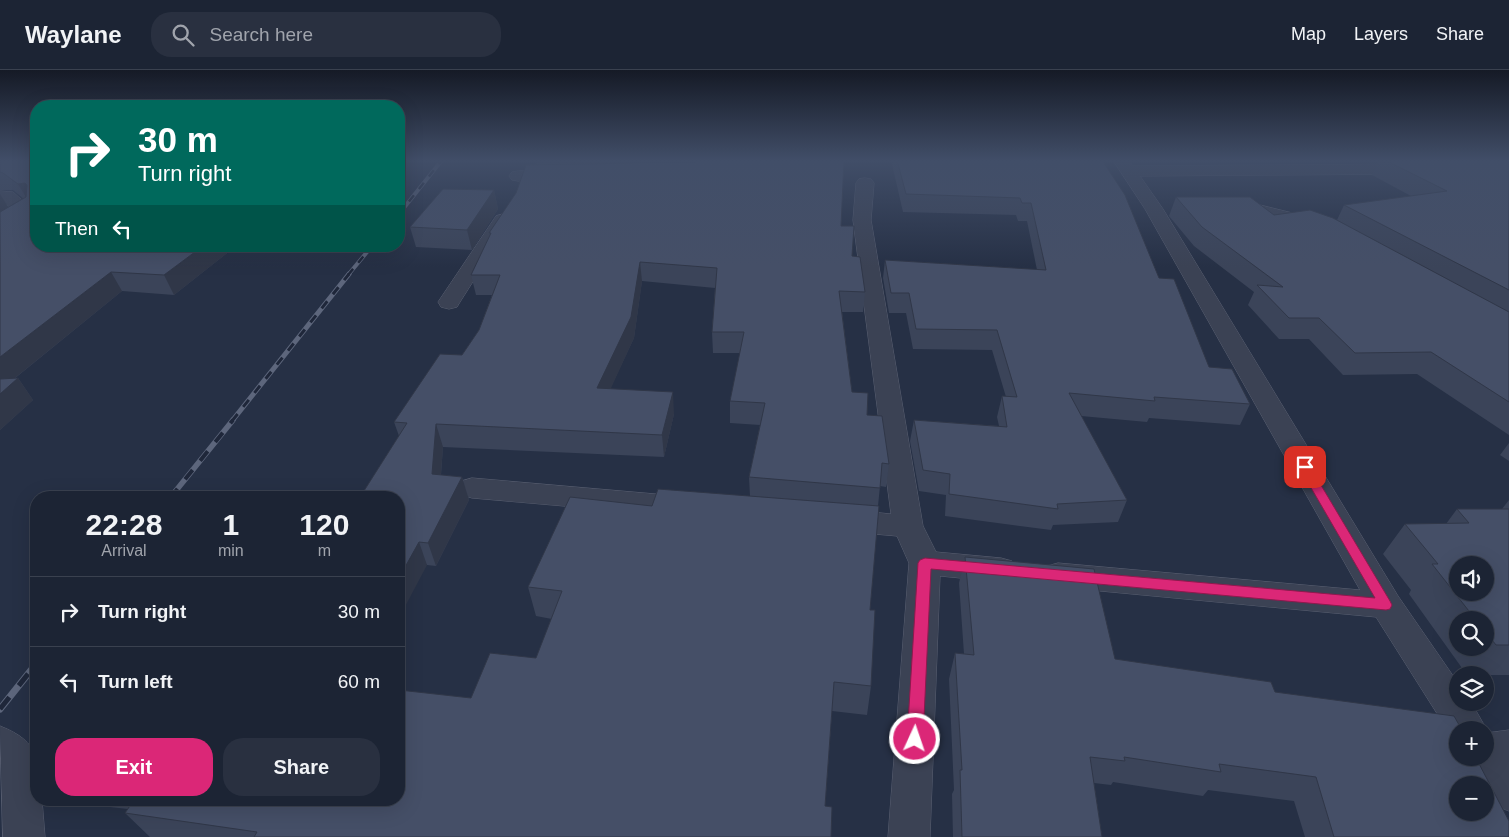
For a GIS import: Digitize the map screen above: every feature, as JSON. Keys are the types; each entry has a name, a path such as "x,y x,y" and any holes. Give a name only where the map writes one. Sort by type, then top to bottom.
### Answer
{"street":[{"path":"0,196 7,196 30,210"},
{"path":"450,302 514,196"},
{"path":"865,196 862,220 908,526 925,563 909,837"},
{"path":"1152,196 1163,209 1386,605 1462,721"},
{"path":"1219,209 1256,209 1295,218 1332,231"},
{"path":"8,222 30,210"},
{"path":"472,488 720,510"},
{"path":"809,518 908,526"},
{"path":"925,563 1386,605"},
{"path":"0,744 19,761 24,837"},
{"path":"1494,750 1509,748"},
{"path":"1492,766 1509,792"}],"building":[{"path":"30,196 30,252 195,252 164,275 111,272 0,357 0,212"},
{"path":"437,196 490,196 467,230 410,227"},
{"path":"514,196 842,196 841,226 854,226 852,256 860,257 865,292 839,291 852,392 868,393 867,415 882,416 889,464 882,463 880,488 749,477 765,403 730,401 744,332 712,332 717,268 640,262 631,317 597,388 673,392 662,435 436,424 432,474 462,477 428,543 419,542 405,567 405,491 364,491 407,423 394,422 440,354 462,355 479,330 500,275 471,275 491,233 489,233"},
{"path":"957,196 1125,196 1159,278 1174,279 1209,367 1232,369 1250,404 1154,397 1155,401 1069,393 1127,500 1057,504 1058,509 949,494 950,474 923,470 914,420 1007,427 1002,396 1017,397 997,330 916,329 909,293 891,293 885,260 1046,270 1031,203 1022,203 1020,198"},
{"path":"1412,196 1509,196 1509,290 1344,205"},
{"path":"1176,197 1250,197 1274,215 1310,210 1333,218 1509,312 1509,402 1431,352 1355,353 1319,318 1289,318 1257,285 1283,287 1202,227"},
{"path":"18,378 0,394 0,379"},
{"path":"658,489 879,506 870,610 875,610 871,686 834,682 825,806 832,807 831,837 254,837 257,832 125,813 130,806 405,806 405,691 471,698 490,653 536,658 562,591 528,587 570,497 652,506"},
{"path":"1457,509 1509,509 1509,645 1496,645 1494,642 1494,611 1469,611 1461,601 1494,601 1494,556 1449,556 1449,586 1432,564 1438,564 1405,524 1469,523"},
{"path":"965,557 1094,569 1115,659 1271,682 1275,692 1454,716 1457,721 1449,721 1449,766 1480,766 1485,776 1449,776 1449,821 1494,821 1494,792 1509,821 1509,837 1334,837 1316,777 1219,764 1221,772 1124,757 1125,761 1090,757 1102,837 962,837 960,770 962,770 955,653 974,655"}],"railway":[{"path":"405,206 413,196"},
{"path":"348,275 367,252"},
{"path":"232,421 349,274"},
{"path":"176,491 233,420"},
{"path":"0,709 30,672"}],"route":[{"path":"915,739 925,563 1386,605 1305,467"}]}
